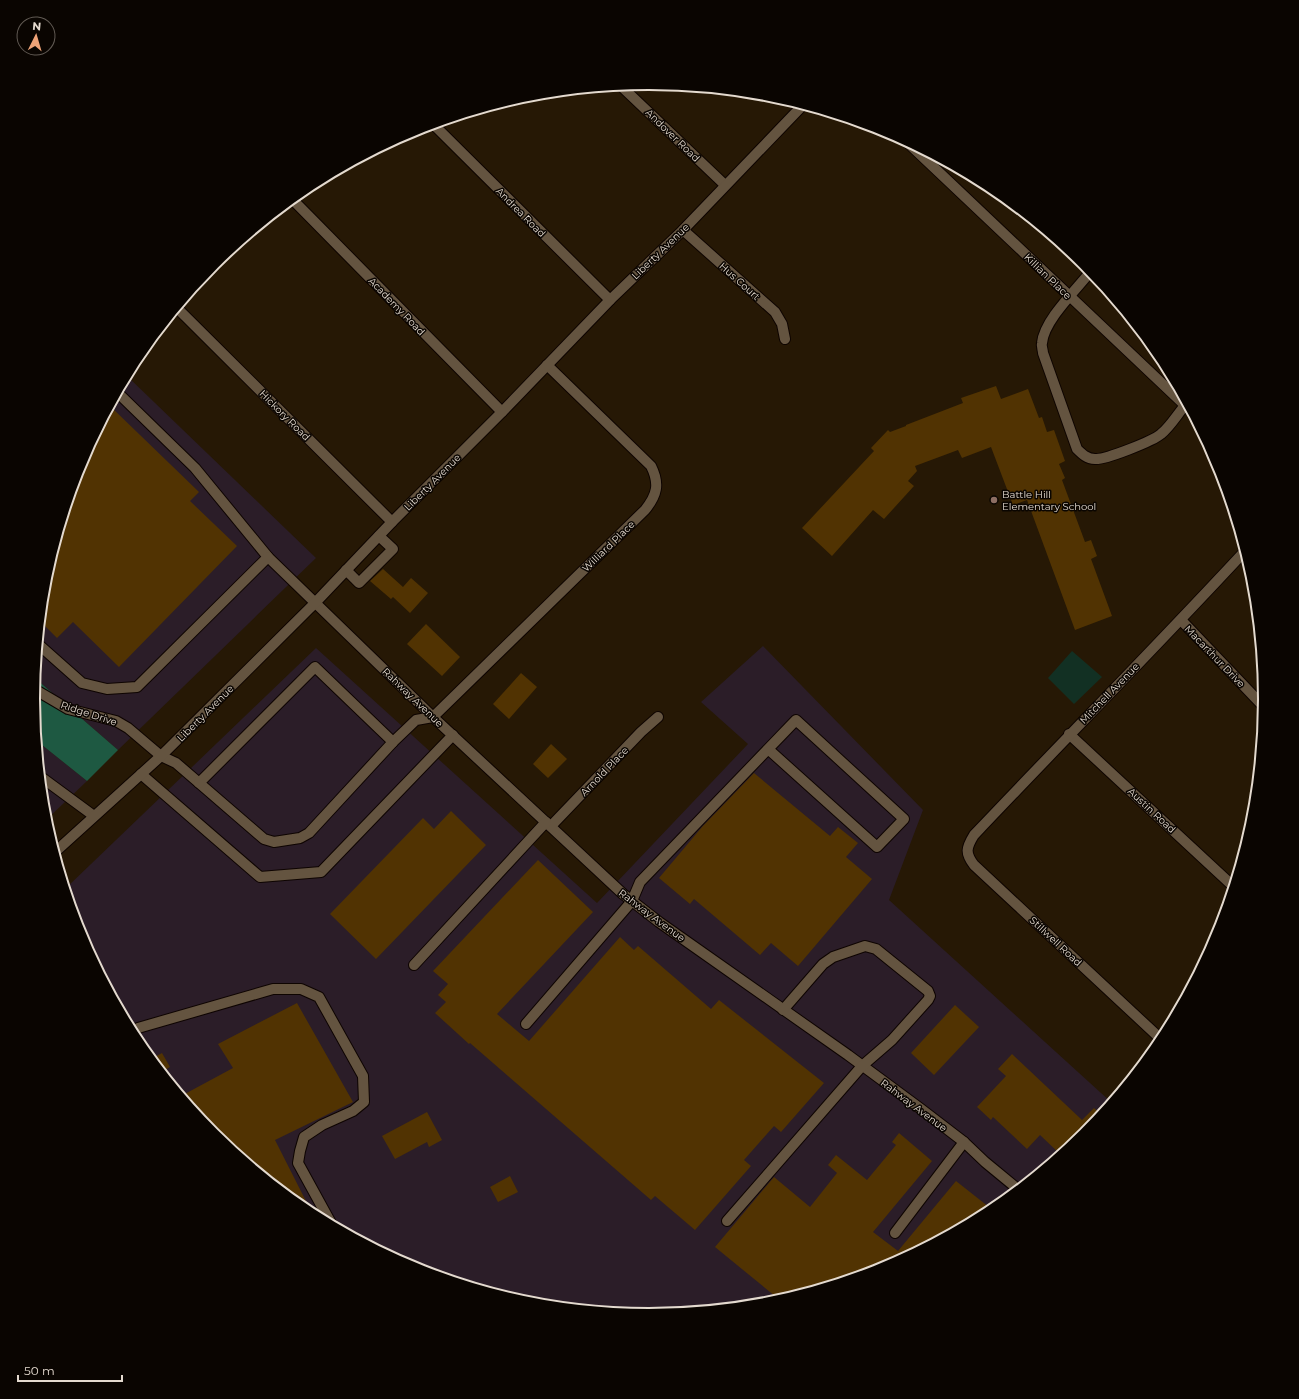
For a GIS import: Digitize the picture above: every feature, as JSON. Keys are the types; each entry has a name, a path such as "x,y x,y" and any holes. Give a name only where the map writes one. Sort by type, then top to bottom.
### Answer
{"street":[{"name":"Andover Road","path":"626,91 725,185"},
{"name":"Liberty Avenue","path":"59,848 161,756 315,603 392,522 502,412 610,300 682,230 799,109"},
{"name":"Andrea Road","path":"437,128 610,300"},
{"name":"Killian Place","path":"918,153 1179,398"},
{"name":"Academy Road","path":"296,203 502,412"},
{"name":"Hus Court","path":"682,230 775,312 782,324 785,339"},
{"path":"1087,276 1055,313 1042,344 1043,353 1076,449 1083,456 1096,460 1155,439 1163,433 1184,409"},
{"name":"Hickory Road","path":"180,311 392,522"},
{"name":"Williard Place","path":"433,717 645,510 652,502 656,492 655,474 651,466 547,365"},
{"name":"Rahway Avenue","path":"121,396 195,468 268,557 453,736 623,894 659,922 862,1066 964,1142 985,1162 1015,1187"},
{"path":"346,570 359,583 393,549 379,536"},
{"name":"Mitchell Avenue","path":"974,835 1069,734 1241,556"},
{"path":"42,648 82,683 107,690 137,687 268,557"},
{"name":"Macarthur Drive","path":"1180,620 1259,702"},
{"path":"199,783 315,666 393,742"},
{"name":"Ridge Drive","path":"40,693 68,709 116,721 128,728 161,756 176,763 264,839 274,842 300,838 309,833 393,742 416,720 433,717"},
{"name":"Arnold Place","path":"414,965 549,824 641,732 658,717"},
{"path":"526,1024 632,901 640,882 768,749 796,720 904,819 877,847 768,749"},
{"name":"Austin Road","path":"1069,734 1230,884"},
{"path":"141,774 260,877 321,872 453,736"},
{"path":"45,779 94,816"},
{"name":"Stillwell Road","path":"974,835 967,846 968,857 974,865 1157,1036"},
{"path":"727,1221 862,1066 892,1040 930,996 928,991 876,949 865,946 834,957 823,964 783,1010"},
{"path":"137,1029 273,989 302,989 319,997 363,1076 364,1089 364,1102 353,1111 322,1125 304,1137 298,1163 327,1216"},
{"path":"894,1234 964,1142"}],"shaded area":[{"path":"131,380 316,558 118,750 40,683 41,660 45,620 52,581 72,504 86,466 103,430"},
{"path":"763,646 923,810 889,900 1109,1100 1051,1158 1021,1183 988,1206 919,1246 883,1263 845,1277 807,1288 729,1304 689,1308 610,1308 570,1304 492,1288 454,1277 416,1263 380,1246 311,1206 278,1183 248,1158 191,1101 166,1071 122,1004 86,933 72,895 69,885 316,648 597,903 748,744 701,702"},
{"path":"42,745 87,781 51,815 45,779"}],"green space":[{"path":"1072,651 1102,677 1074,704 1048,678"},
{"path":"40,683 118,750 87,781 42,745"}],"building":[{"path":"996,386 1001,399 1028,389 1039,418 1042,417 1047,432 1054,430 1065,461 1059,464 1065,478 1062,480 1085,542 1091,540 1097,556 1091,559 1112,616 1075,630 1027,500 1013,505 991,447 962,458 958,450 915,466 917,471 908,481 914,486 884,519 873,510 832,556 802,528 874,451 871,448 888,430 890,432 963,403 961,398"},
{"path":"114,410 199,492 190,501 237,546 119,667 73,622 57,638 44,625 52,581 61,542 72,504 86,466"},
{"path":"383,569 403,587 411,578 428,593 410,613 393,597 391,599 370,581"},
{"path":"426,624 460,657 442,676 407,644"},
{"path":"521,673 537,687 509,719 493,704"},
{"path":"551,744 567,759 548,778 533,764"},
{"path":"754,773 830,836 838,827 858,843 846,857 872,879 798,966 771,943 760,955 694,899 690,904 659,878 702,827"},
{"path":"451,811 486,845 376,959 330,914 423,818 434,829"},
{"path":"538,860 593,912 497,1014 529,1041 620,937 634,950 638,946 711,1009 719,1000 824,1083 781,1132 774,1126 744,1160 751,1166 695,1230 655,1196 651,1200 435,1013 446,1002 438,995 448,984 433,971"},
{"path":"297,1003 353,1102 275,1140 307,1203 278,1183 248,1158 185,1094 233,1068 218,1044"},
{"path":"955,1005 979,1027 934,1075 911,1053"},
{"path":"162,1053 170,1067 165,1070 156,1056"},
{"path":"1012,1054 1082,1120 1094,1108 1098,1111 1058,1152 1040,1135 1027,1149 993,1117 991,1120 977,1107 1006,1076 998,1069"},
{"path":"427,1112 442,1140 429,1147 427,1142 395,1159 382,1136"},
{"path":"899,1133 932,1161 873,1232 898,1251 956,1181 988,1206 919,1246 883,1263 845,1277 774,1296 715,1247 774,1177 810,1207 837,1173 828,1165 836,1155 867,1180 896,1145 892,1142"},
{"path":"510,1176 518,1192 498,1202 490,1187"}],"place":[{"name":"Battle Hill Elementary School","path":"994,500"}]}
